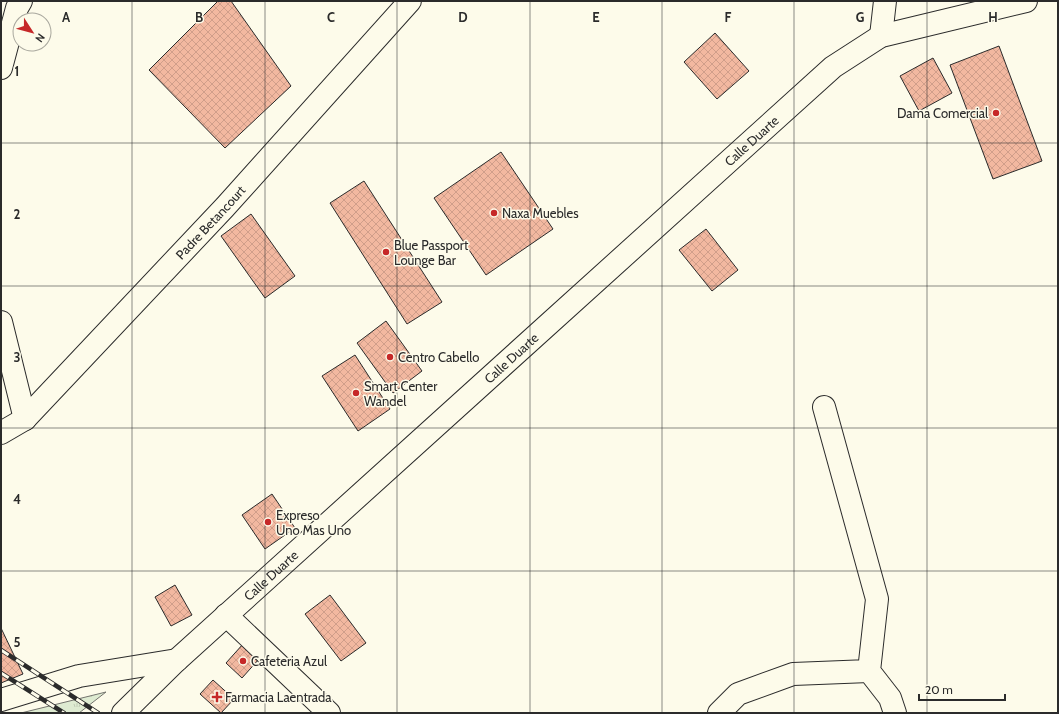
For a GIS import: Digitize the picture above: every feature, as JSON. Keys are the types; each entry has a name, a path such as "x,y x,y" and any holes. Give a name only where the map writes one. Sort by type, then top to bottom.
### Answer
{"street":[{"path":"1,68 17,8 21,1"},
{"name":"Padre Betancourt","path":"1,433 25,418 225,206 410,1"},
{"path":"881,36 886,1"},
{"name":"Calle Duarte","path":"126,712 177,660 226,615 833,67 881,36 1026,1"},
{"path":"1,322 25,418"},
{"path":"824,407 877,599 869,671 890,698 895,713"},
{"path":"226,615 329,713"},
{"path":"1,700 79,676 177,660"},
{"path":"719,713 738,694 793,674 869,671"}],"green space":[{"path":"106,692 79,713 21,713"}],"building":[{"path":"218,1 231,1 291,86 225,148 149,70"},
{"path":"715,33 749,71 717,99 684,62"},
{"name":"Dama Comercial","path":"999,46 1042,161 993,179 950,65"},
{"path":"933,58 952,93 919,111 900,76"},
{"name":"Naxa Muebles","path":"501,152 553,229 486,275 434,198"},
{"name":"Blue Passport Lounge Bar","path":"364,181 442,302 407,324 330,203"},
{"path":"251,214 295,276 265,298 221,236"},
{"path":"706,229 738,270 712,291 679,250"},
{"name":"Centro Cabello","path":"386,321 422,371 393,393 357,343"},
{"name":"Smart Center Wandel","path":"355,355 390,409 358,431 322,376"},
{"name":"Expreso Uno Mas Uno","path":"272,494 295,528 265,549 242,515"},
{"path":"175,585 192,615 171,626 155,597"},
{"path":"330,595 366,643 341,661 305,614"},
{"path":"1,628 23,674 1,683"},
{"name":"Cafeteria Azul","path":"243,644 259,659 242,678 226,663"},
{"name":"Farmacia Laentrada","path":"213,680 234,699 221,713 200,694"}],"railway":[{"path":"1,650 98,713"},
{"path":"1,673 64,713"}],"place":[{"name":"Dama Comercial","path":"996,113"},
{"name":"Naxa Muebles","path":"494,213"},
{"name":"Blue Passport Lounge Bar","path":"386,252"},
{"name":"Centro Cabello","path":"390,357"},
{"name":"Smart Center Wandel","path":"356,393"},
{"name":"Expreso Uno Mas Uno","path":"268,522"},
{"name":"Cafeteria Azul","path":"243,661"},
{"name":"Farmacia Laentrada","path":"217,697"}]}
